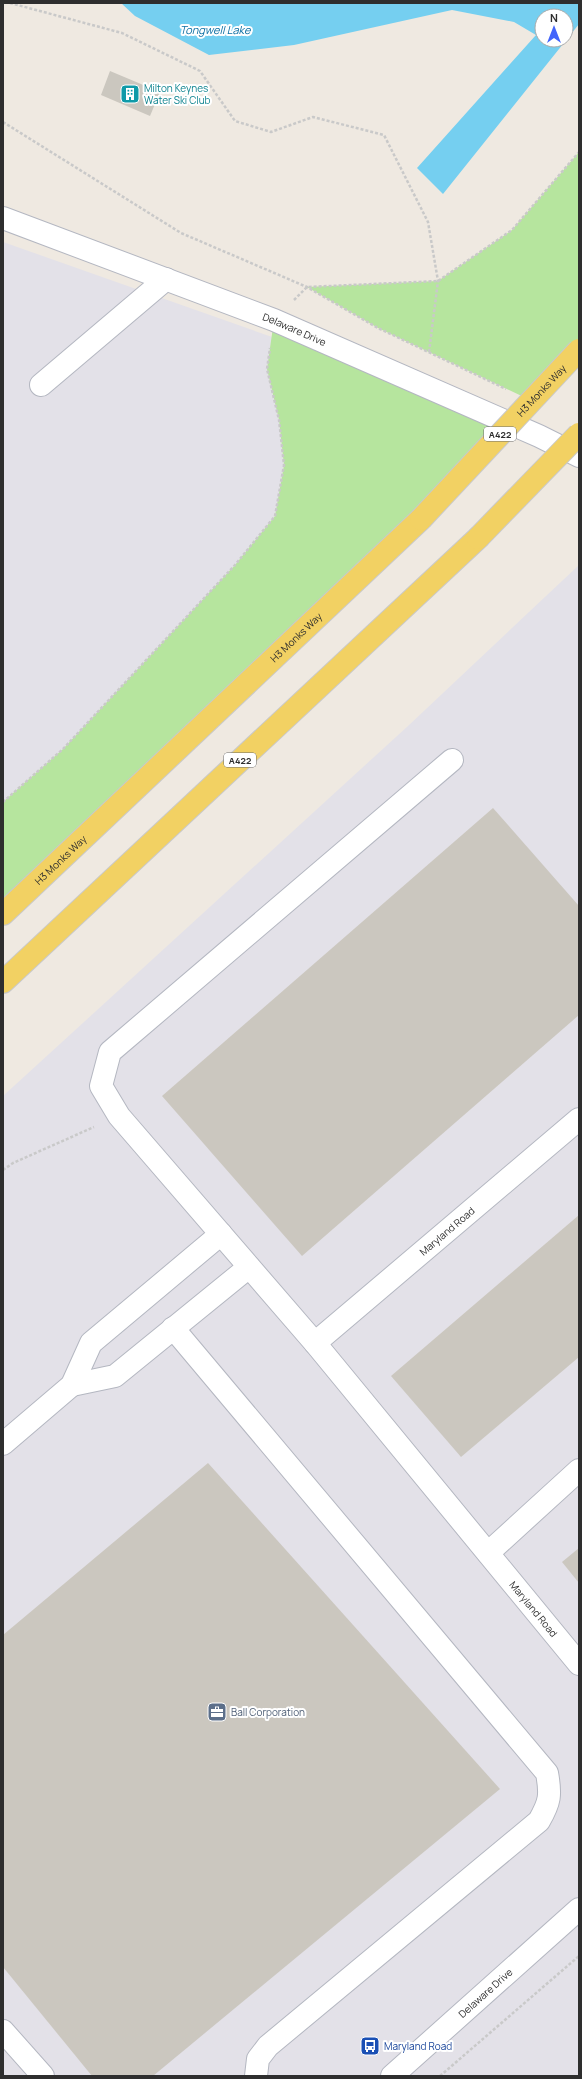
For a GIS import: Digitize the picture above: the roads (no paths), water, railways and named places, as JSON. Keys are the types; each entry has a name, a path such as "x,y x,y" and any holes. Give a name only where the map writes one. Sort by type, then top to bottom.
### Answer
{"main road":[{"name":"H3 Monks Way","path":"3,914 421,519 579,350"},
{"name":"A422","path":"3,982 478,538 579,434"}],"street":[{"name":"Delaware Drive","path":"3,218 274,320 539,436 579,456"},
{"path":"41,385 166,279"},
{"name":"Maryland Road","path":"452,760 110,1052 101,1086 120,1116 315,1343 579,1664"},
{"name":"Maryland Road","path":"315,1343 579,1119"},
{"path":"3,1444 72,1385 91,1343 221,1234"},
{"path":"72,1385 115,1376 249,1267"},
{"path":"173,1328 547,1773 550,1789 548,1805 539,1821 268,2046 258,2059 256,2076"},
{"path":"488,1553 579,1470"},
{"name":"Delaware Drive","path":"392,2076 579,1909"},
{"path":"3,2031 43,2076"}],"water":[{"name":"Tongwell Lake","path":"121,3 579,3 579,24 574,30 574,8 534,8 534,34 514,22 452,10 294,45 209,55 135,16"},
{"name":"Tongwell Lake","path":"534,37 534,48 560,48 443,194 417,168"}],"place":[{"name":"Milton Keynes Water Ski Club","path":"130,94"},
{"name":"Ball Corporation","path":"217,1712"},
{"name":"Maryland Road","path":"370,2046"}]}
